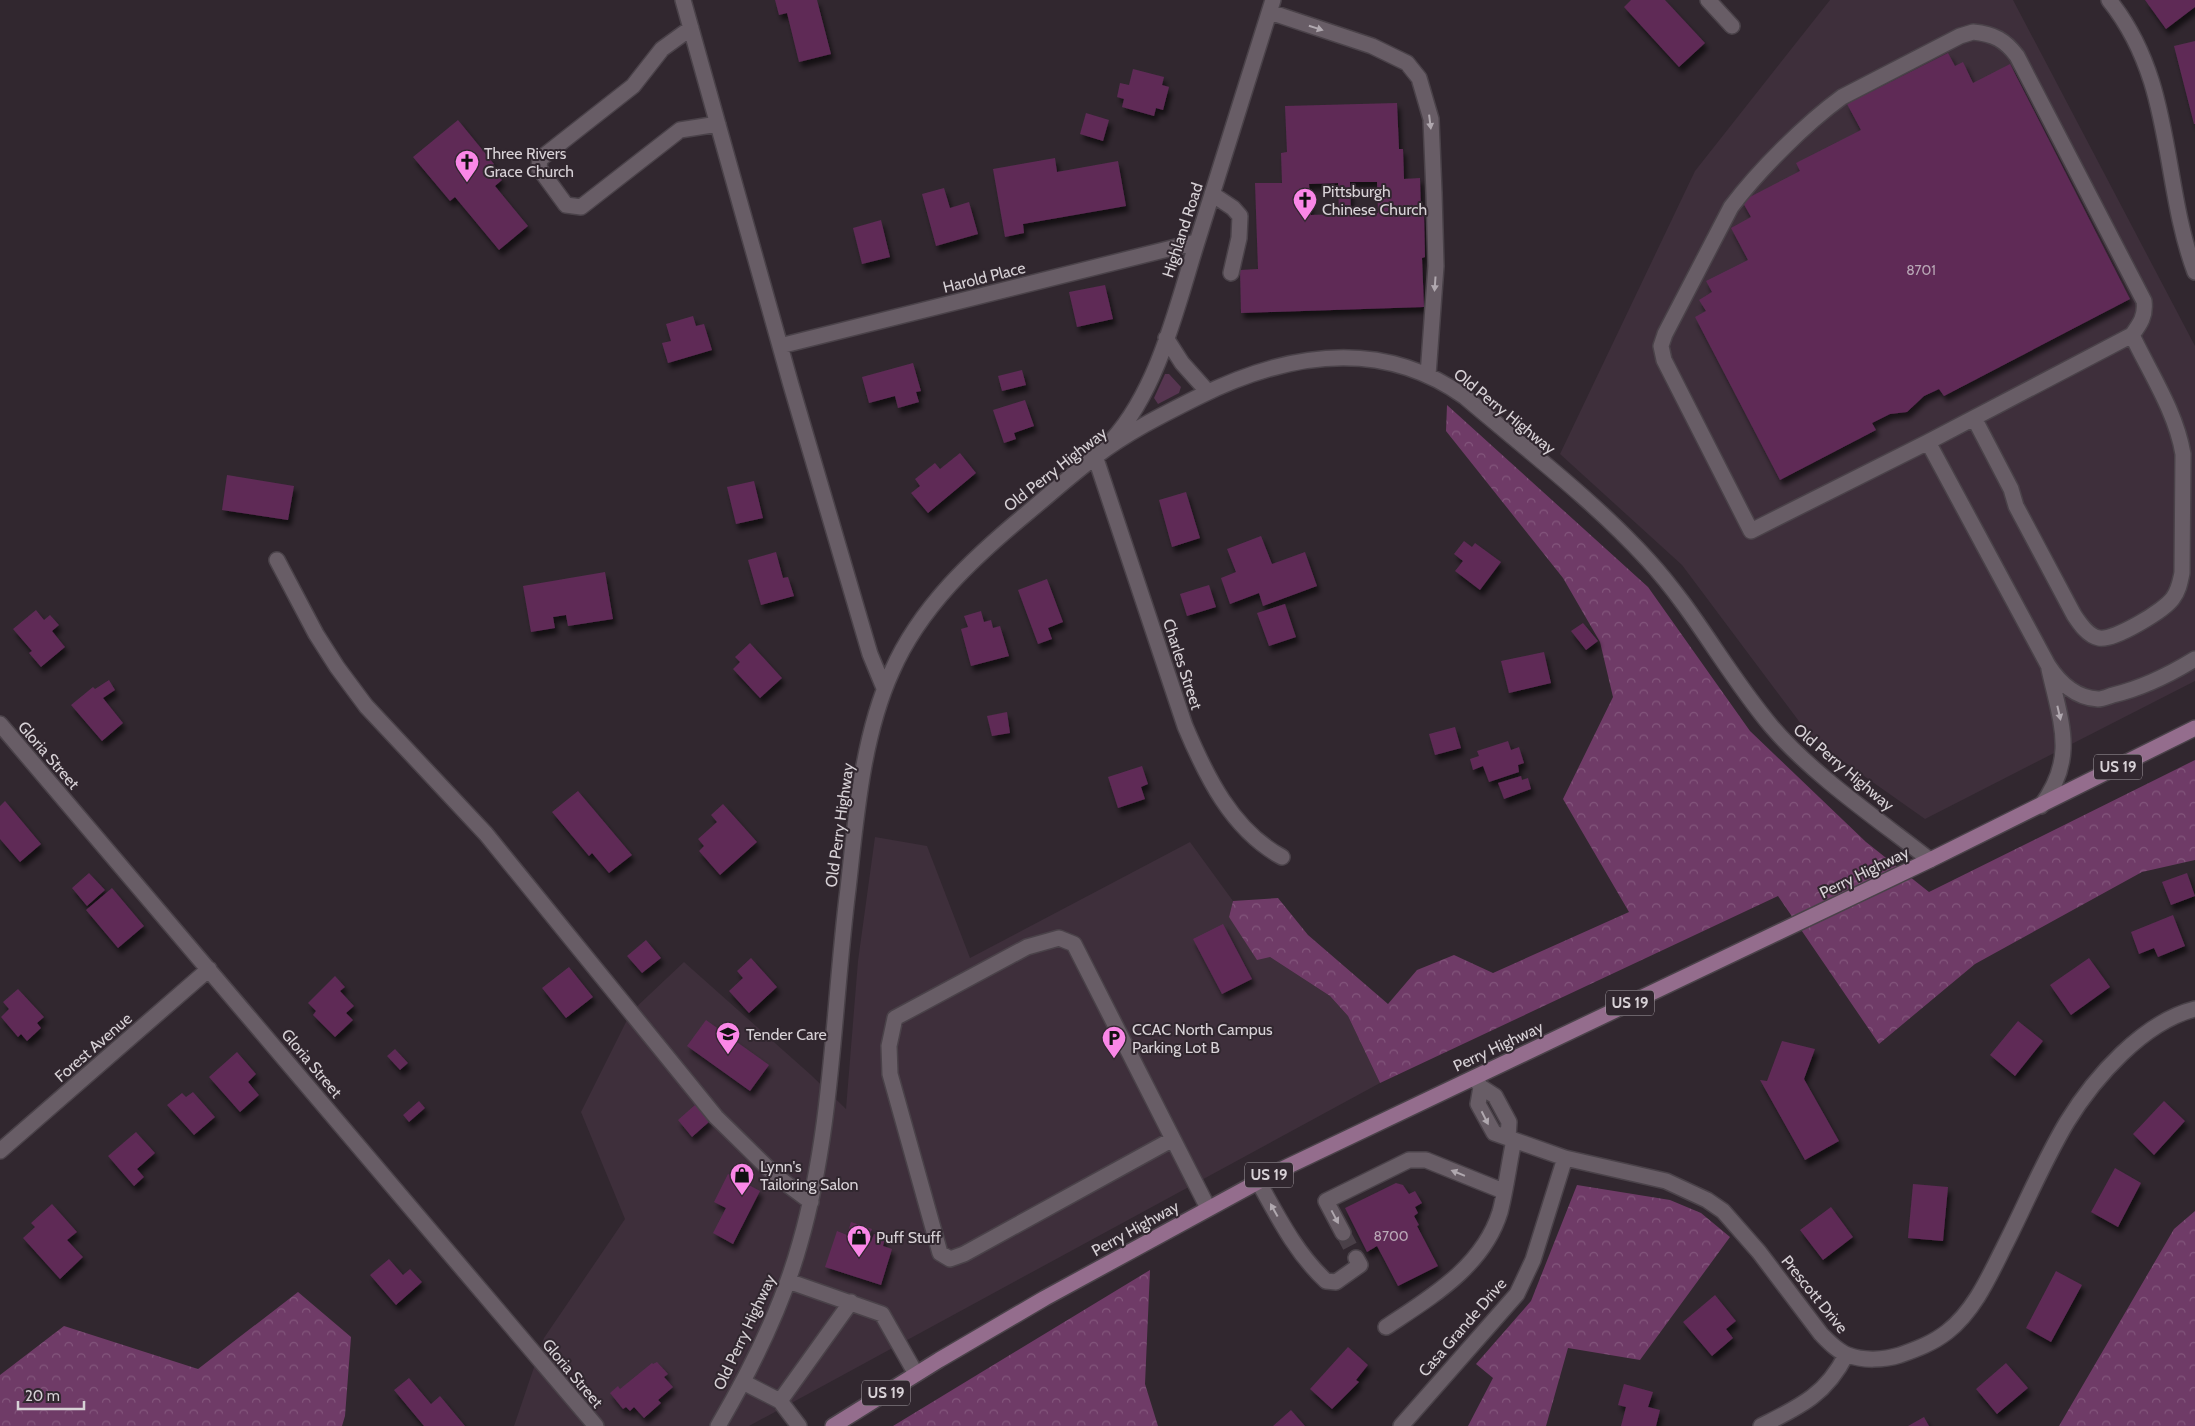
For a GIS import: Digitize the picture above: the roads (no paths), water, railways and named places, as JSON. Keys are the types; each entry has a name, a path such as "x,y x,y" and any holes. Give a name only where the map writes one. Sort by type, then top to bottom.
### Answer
{"main road":[{"name":"Perry Highway","path":"833,1426 916,1374 1045,1298 1258,1181 1477,1082 2040,807 2195,728"}],"street":[{"path":"683,0 780,346 870,654 884,688"},
{"path":"1708,0 1732,26"},
{"path":"2109,0 2140,48 2158,101 2186,243 2195,272"},
{"path":"1271,6 1372,46 1407,63 1419,78 1431,119 1434,193 1436,266 1428,376"},
{"name":"Highland Road","path":"1096,456 1132,413 1142,395 1166,338 1271,6"},
{"path":"691,28 662,48 633,86 540,159 538,168 566,206 581,207 680,130 718,124"},
{"path":"1973,32 1986,33 2000,38 2017,56 2144,302 2143,320 2132,336 1751,531 1664,360 1661,346 1665,334 1731,207 1743,191 1800,133 1842,97 1960,36 1973,32"},
{"path":"1212,194 1233,208 1240,216 1239,238 1231,273"},
{"name":"Harold Place","path":"780,346 1196,242"},
{"path":"1974,418 2011,489 2020,514 2081,625 2089,633 2100,638 2106,638 2161,611 2172,600 2179,589 2182,573 2183,454 2180,438 2172,418 2132,336"},
{"path":"1166,338 1182,363 1208,392"},
{"name":"Old Perry Highway","path":"718,1426 743,1382 774,1319 788,1281 811,1202 824,1125 854,834 870,735 884,688 893,667 915,631 953,581 974,559 1096,456 1132,433 1208,392 1233,381 1287,364 1332,357 1376,360 1397,364 1447,384 1465,397 1597,509 1624,535 1672,589 1755,706 1791,747 1930,860"},
{"path":"1928,442 2048,665 2057,679 2066,687 2083,695 2099,699 2130,691 2153,682 2195,659"},
{"name":"Charles Street","path":"1096,456 1185,726 1198,755 1205,770 1236,818 1268,850 1282,857"},
{"path":"277,560 316,634 337,668 366,706 486,834 716,1118 776,1176 811,1202"},
{"path":"2040,807 2057,781 2063,757 2063,731 2048,665"},
{"name":"Gloria Street","path":"0,724 596,1426"},
{"path":"1173,1139 964,1254 950,1259 940,1253 890,1074 889,1046 895,1018 1027,947 1059,938 1074,944 1173,1139 1208,1208"},
{"name":"Forest Avenue","path":"0,1151 209,969"},
{"name":"Prescott Drive","path":"1511,1139 1565,1158 1666,1181 1694,1193 1724,1212 1759,1252 1821,1334 1846,1355 1876,1358 1892,1357 1933,1342 1963,1317 1989,1277 2051,1150 2068,1121 2106,1070 2143,1035 2178,1015 2195,1009"},
{"path":"1386,1327 1438,1291 1475,1259 1488,1240 1500,1211 1511,1139 1509,1122 1495,1096 1477,1082"},
{"name":"Casa Grande Drive","path":"1401,1426 1517,1294 1533,1260 1565,1158"},
{"path":"1343,1233 1326,1201 1409,1160 1426,1160 1503,1191"},
{"path":"1258,1181 1288,1235 1308,1264 1326,1281 1336,1282 1360,1265 1356,1258"},
{"path":"788,1281 882,1314 916,1374"},
{"path":"780,1401 851,1302"},
{"path":"1761,1426 1782,1417 1820,1392 1837,1373 1846,1355"},
{"path":"743,1382 780,1401 799,1426"}],"tunnel":[{"path":"1343,1233 1356,1258"}],"place":[{"name":"Three Rivers Grace Church","path":"467,183"},
{"name":"Pittsburgh Chinese Church","path":"1305,221"},
{"name":"Tender Care","path":"728,1055"},
{"name":"CCAC North Campus Parking Lot B","path":"1114,1059"},
{"name":"Lynn's Tailoring Salon","path":"742,1196"},
{"name":"Puff Stuff","path":"859,1258"}]}
